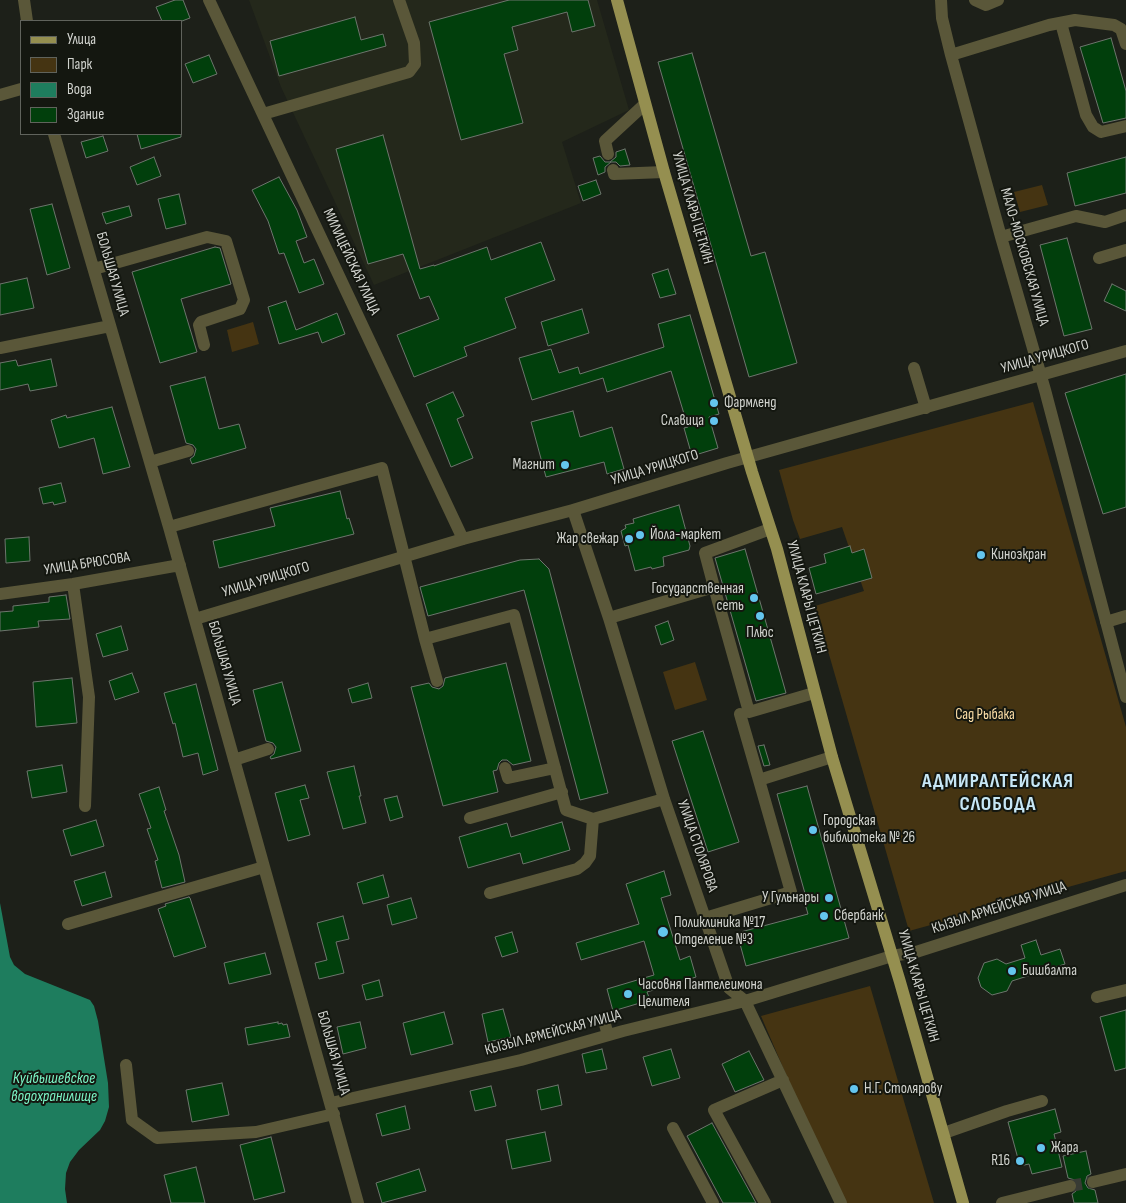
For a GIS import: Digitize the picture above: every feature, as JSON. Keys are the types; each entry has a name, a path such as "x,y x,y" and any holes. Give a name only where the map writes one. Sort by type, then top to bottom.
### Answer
{"main road":[{"name":"УЛИЦА КЛАРЫ ЦЕТКИН","path":"617,0 664,172 770,530 832,757 963,1203"}],"street":[{"path":"24,0 27,20"},
{"name":"МИЛИЦЕЙСКАЯ УЛИЦА","path":"209,0 463,539"},
{"path":"263,114 409,72 415,64 414,43 399,0"},
{"name":"МАЛО-МОСКОВСКАЯ УЛИЦА","path":"941,0 942,18 951,55 1040,375 1126,697"},
{"path":"975,0 986,5 998,0"},
{"path":"951,55 1075,20 1114,25 1121,29 1126,44"},
{"path":"1062,23 1086,115 1093,127 1101,132 1126,126"},
{"path":"0,95 20,89"},
{"path":"608,154 605,141 645,104"},
{"name":"БОЛЬШАЯ УЛИЦА","path":"54,135 180,565 358,1203"},
{"path":"613,170 614,174 664,172"},
{"path":"1001,237 1076,216 1105,222 1126,215"},
{"path":"94,269 207,237 226,241 244,300 240,309 201,322 199,325 204,345"},
{"path":"1099,258 1126,250"},
{"path":"0,348 110,326"},
{"name":"УЛИЦА УРИЦКОГО","path":"195,619 463,539 573,510 748,458 1126,351"},
{"path":"914,368 926,408"},
{"path":"150,462 188,450"},
{"path":"169,527 382,468 436,681"},
{"name":"УЛИЦА СТОЛЯРОВА","path":"573,510 609,618 664,798 729,988 744,1001 841,1203"},
{"path":"770,530 705,553 714,587 749,712 814,693"},
{"name":"УЛИЦА БРЮСОВА","path":"0,594 73,584 180,565"},
{"path":"73,584 89,697 85,806"},
{"path":"609,618 714,587"},
{"path":"425,639 514,614 566,810 594,819 664,798"},
{"path":"1106,622 1126,616"},
{"path":"705,918 791,892 740,714"},
{"path":"234,760 268,750"},
{"path":"759,780 832,757"},
{"path":"505,768 508,778 555,768"},
{"path":"470,818 562,792"},
{"path":"490,893 577,869 590,856 594,819"},
{"path":"68,924 264,867"},
{"name":"КЫЗЫЛ АРМЕЙСКАЯ УЛИЦА","path":"126,1065 132,1120 157,1138 256,1132 332,1109 744,1001 892,956 916,952 1126,885"},
{"path":"1097,997 1126,990"},
{"path":"604,1021 608,1036"},
{"path":"765,1203 714,1110 783,1080"},
{"path":"944,1133 1042,1101"},
{"path":"673,1128 713,1203"},
{"path":"1093,1182 1126,1174"},
{"path":"1002,1203 1070,1186"}],"shaded area":[{"path":"249,0 597,0 629,110 562,142 581,203 374,285 281,87"}],"green space":[{"path":"1042,185 1048,205 1020,212 1014,192"},
{"path":"253,322 259,344 232,352 227,330"},
{"name":"Сад Рыбака","path":"1033,402 1126,727 1126,871 909,931 815,606 864,591 842,527 800,539 779,470"},
{"path":"695,662 707,700 675,710 663,672"},
{"path":"870,986 934,1203 841,1203 761,1016"}],"water":[{"name":"Куйбышевское водохранилище","path":"0,903 10,957 14,965 25,974 90,1000 94,1006 98,1021 108,1083 109,1107 100,1130 79,1150 70,1162 66,1173 65,1189 67,1203 0,1203"}],"building":[{"path":"175,0 183,0 190,18 182,21 162,20 156,7"},
{"path":"509,0 588,0 595,26 572,32 567,12 512,27 518,50 504,54 523,123 461,140 429,22"},
{"path":"355,17 361,40 383,34 386,46 279,76 270,41"},
{"path":"1111,38 1126,91 1126,118 1103,123 1080,47"},
{"path":"692,53 751,256 765,252 797,363 749,377 658,62"},
{"path":"209,55 217,74 193,83 185,64"},
{"path":"137,135 181,135 181,137 141,149"},
{"path":"383,135 420,269 434,266 487,247 491,260 541,242 555,280 505,298 516,328 464,347 467,356 414,377 397,335 439,319 429,296 420,299 403,254 368,264 336,149"},
{"path":"103,136 108,151 86,158 81,142"},
{"path":"625,149 630,165 620,166 616,162 611,162 605,167 605,172 598,175 593,158 600,156 605,162 610,162 616,157 616,152"},
{"path":"154,157 161,176 137,185 130,167"},
{"path":"1126,157 1126,193 1075,206 1067,173"},
{"path":"279,177 297,210 307,237 296,241 304,263 314,259 324,284 299,293 284,253 279,254 268,221 252,190"},
{"path":"596,180 601,194 583,201 578,186"},
{"path":"179,194 186,224 166,229 158,199"},
{"path":"52,204 70,268 47,275 30,209"},
{"path":"129,206 132,216 106,224 102,213"},
{"path":"1067,238 1092,329 1064,336 1040,245"},
{"path":"215,247 220,248 231,284 181,299 197,352 160,363 132,272"},
{"path":"668,269 676,294 660,298 652,274"},
{"path":"27,278 34,308 0,315 0,284"},
{"path":"1112,284 1126,291 1126,311 1104,301"},
{"path":"286,301 296,330 337,313 345,334 322,343 318,332 279,344 268,307"},
{"path":"582,309 589,333 548,346 541,322"},
{"path":"690,315 719,414 709,417 718,448 692,456 684,428 688,427 671,371 607,392 603,378 532,400 519,358 551,349 559,373 578,367 580,374 664,347 658,324"},
{"path":"51,359 57,386 30,391 28,384 0,390 0,363 16,360 18,366"},
{"path":"1126,374 1126,507 1103,514 1065,393"},
{"path":"205,377 219,429 239,424 246,448 192,464 190,459 194,456 196,449 193,445 186,443 170,386"},
{"path":"453,392 464,416 457,419 473,458 451,467 426,404"},
{"path":"112,407 130,467 103,474 94,438 59,448 51,420 66,415 67,418"},
{"path":"573,411 580,437 612,427 624,469 607,474 604,462 546,477 531,422"},
{"path":"61,483 66,502 54,505 53,502 43,504 39,488"},
{"path":"340,491 347,519 349,518 354,534 219,568 213,541 275,526 270,508"},
{"path":"679,505 690,546 689,550 663,557 664,566 635,571 628,545 625,546 621,531 626,528 625,525 634,523 633,519"},
{"path":"29,537 30,561 6,563 5,539"},
{"path":"850,546 852,553 864,549 872,578 816,594 809,568 826,563 824,554"},
{"path":"745,549 786,693 756,701 715,558"},
{"path":"539,559 549,569 608,793 580,800 524,590 428,616 420,587 520,560"},
{"path":"66,595 70,619 38,621 39,627 0,631 0,612 13,611 13,606 49,602 49,597"},
{"path":"668,621 674,640 661,645 655,626"},
{"path":"121,626 128,650 103,657 96,634"},
{"path":"506,663 531,761 513,765 507,760 502,760 497,770 493,771 498,792 443,806 411,687 429,683 432,687 439,689 443,686 445,678"},
{"path":"132,673 139,692 115,700 109,681"},
{"path":"72,678 77,723 36,727 33,682"},
{"path":"282,682 301,751 271,759 270,757 274,754 276,747 273,743 266,741 253,690"},
{"path":"368,683 372,698 352,703 348,689"},
{"path":"196,684 218,770 203,775 198,753 183,757 175,723 173,724 164,693"},
{"path":"703,731 739,842 708,852 672,741"},
{"path":"764,745 770,765 764,766 758,746"},
{"path":"62,765 67,792 32,798 27,771"},
{"path":"354,766 366,823 343,829 327,772"},
{"path":"305,785 309,798 300,800 310,835 288,841 275,793"},
{"path":"807,786 849,938 746,966 737,933 808,914 803,897 806,897 777,794"},
{"path":"159,787 166,810 164,811 179,855 185,882 162,888 155,861 158,860 147,829 151,828 139,794"},
{"path":"397,796 403,817 390,821 384,799"},
{"path":"96,820 104,846 71,856 63,830"},
{"path":"562,822 570,850 523,864 520,853 468,868 459,837 507,823 511,837"},
{"path":"664,871 671,895 661,898 680,960 690,956 696,977 647,992 650,1000 613,1011 607,989 654,975 644,941 581,960 576,943 639,924 626,884"},
{"path":"105,872 112,897 82,906 74,881"},
{"path":"383,875 389,897 363,904 357,883"},
{"path":"189,897 206,947 174,957 158,909 166,906 165,904"},
{"path":"411,898 417,918 392,925 387,905"},
{"path":"343,916 349,939 336,942 344,973 319,979 315,963 327,960 317,923"},
{"path":"512,932 518,952 502,957 495,937"},
{"name":"Бишбалта","path":"1036,940 1041,955 1060,949 1065,964 1012,981 1007,991 992,995 981,987 978,978 984,963 997,959 1006,964 1025,958 1021,945"},
{"path":"265,953 271,974 229,984 224,963"},
{"path":"379,980 383,996 366,1000 362,985"},
{"path":"503,1009 511,1037 488,1042 482,1014"},
{"path":"1126,1010 1126,1068 1115,1071 1100,1017"},
{"path":"444,1012 453,1044 411,1055 403,1023"},
{"path":"278,1022 278,1024 287,1024 290,1037 248,1045 245,1028"},
{"path":"360,1022 366,1048 343,1054 337,1027"},
{"path":"602,1049 607,1069 586,1073 582,1054"},
{"path":"671,1049 680,1078 652,1086 643,1057"},
{"path":"749,1051 764,1080 735,1092 722,1064"},
{"path":"222,1083 229,1115 192,1122 186,1090"},
{"path":"558,1085 562,1105 541,1110 537,1090"},
{"path":"491,1086 496,1106 475,1111 470,1091"},
{"path":"405,1106 410,1129 382,1136 376,1114"},
{"path":"1055,1109 1061,1132 1054,1134 1062,1167 1032,1174 1029,1164 1020,1166 1008,1122"},
{"path":"712,1123 756,1203 723,1203 687,1136"},
{"path":"545,1132 551,1161 512,1169 506,1140"},
{"path":"271,1137 285,1192 254,1200 240,1145"},
{"path":"1086,1151 1091,1174 1087,1176 1085,1183 1088,1188 1095,1190 1098,1203 1074,1203 1072,1194 1076,1191 1078,1185 1075,1180 1068,1178 1063,1156"},
{"path":"196,1167 205,1203 171,1203 164,1175"},
{"path":"419,1169 426,1191 382,1203 376,1183"}],"tunnel":[{"path":"1070,1186 1093,1182"}],"place":[{"name":"Фармленд","path":"714,403"},
{"name":"Славица","path":"714,421"},
{"name":"Магнит","path":"565,465"},
{"name":"Йола-маркет","path":"640,535"},
{"name":"Жар свежар","path":"629,539"},
{"name":"Киноэкран","path":"981,555"},
{"name":"Государственная сеть","path":"754,598"},
{"name":"Плюс","path":"760,616"},
{"name":"Городская библиотека № 26","path":"813,830"},
{"name":"У Гульнары","path":"829,898"},
{"name":"Сбербанк","path":"824,916"},
{"name":"Поликлиника №17 Отделение №3","path":"663,932"},
{"name":"Бишбалта","path":"1012,971"},
{"name":"Часовня Пантелеимона Целителя","path":"628,994"},
{"name":"Н.Г. Столярову","path":"854,1089"},
{"name":"Жара","path":"1041,1148"},
{"name":"R16","path":"1020,1161"}],"district":[{"name":"АДМИРАЛТЕЙСКАЯ СЛОБОДА","path":"998,794"}]}
